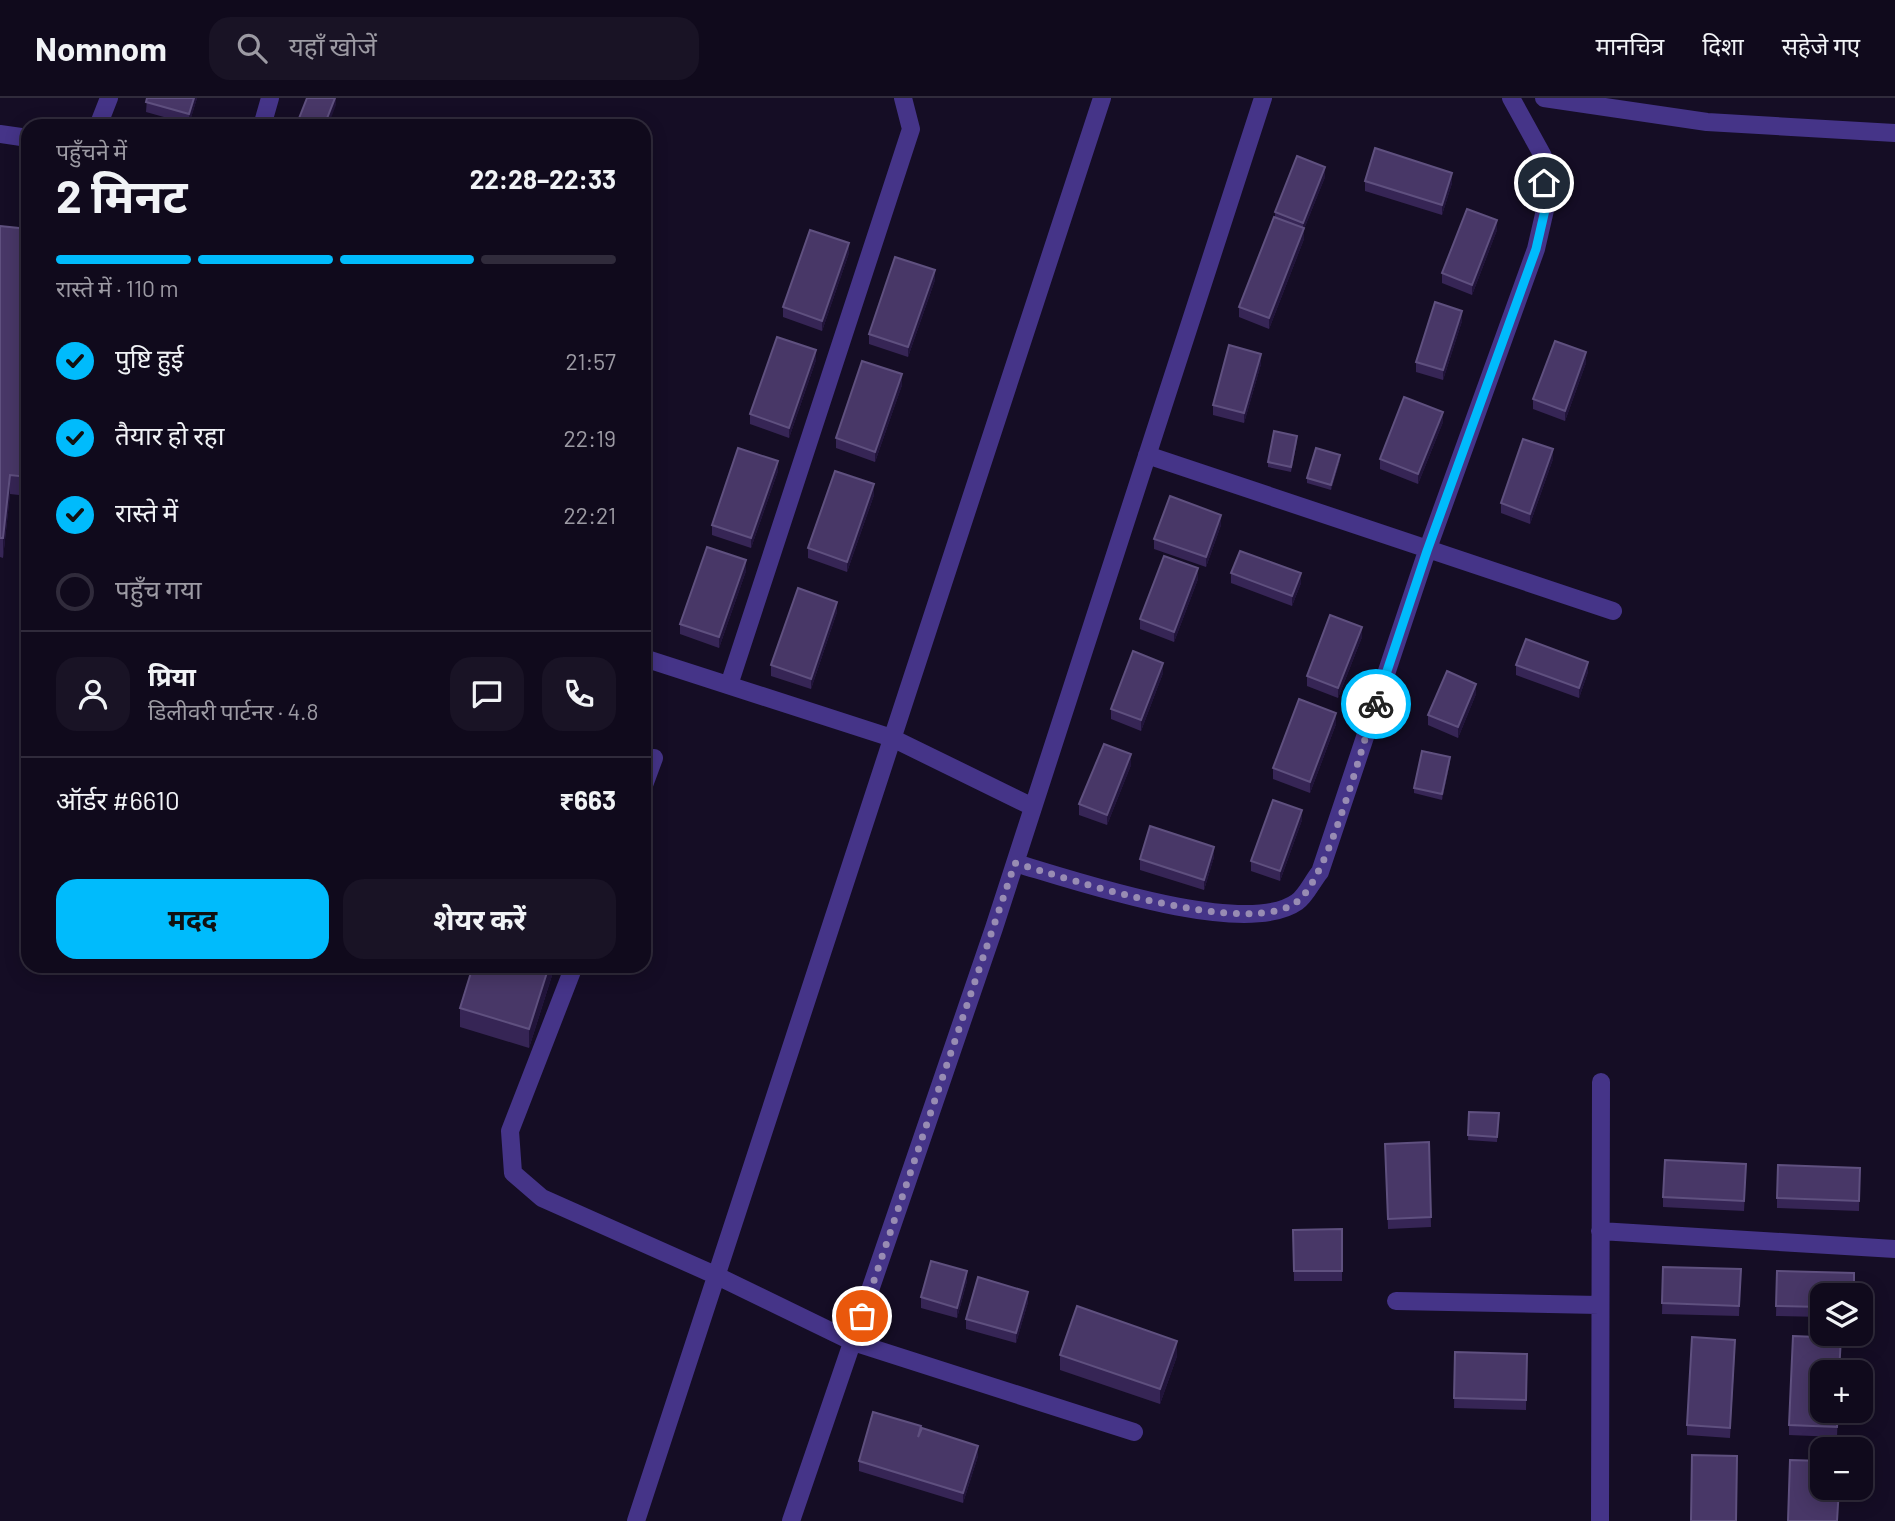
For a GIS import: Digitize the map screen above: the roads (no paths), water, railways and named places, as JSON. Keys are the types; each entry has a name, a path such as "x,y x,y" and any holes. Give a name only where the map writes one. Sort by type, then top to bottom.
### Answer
{"street":[{"path":"101,119 109,98"},
{"path":"264,119 270,98"},
{"path":"729,685 911,129 903,98"},
{"path":"636,1521 1102,98"},
{"path":"791,1521 1015,863 1263,98"},
{"path":"1015,863 1131,898 1203,912 1263,913 1297,902 1320,872 1427,551 1536,249 1545,210 1543,156 1511,98"},
{"path":"1545,98 1707,122 1895,133"},
{"path":"0,134 21,137"},
{"path":"1147,455 1427,551 1613,611"},
{"path":"651,660 892,738 1033,807"},
{"path":"651,766 654,758"},
{"path":"571,973 510,1131 513,1173 542,1198 715,1275 853,1342 1134,1432"},
{"path":"1600,1521 1601,1082"},
{"path":"1600,1231 1895,1249"},
{"path":"1396,1301 1599,1306"}]}
